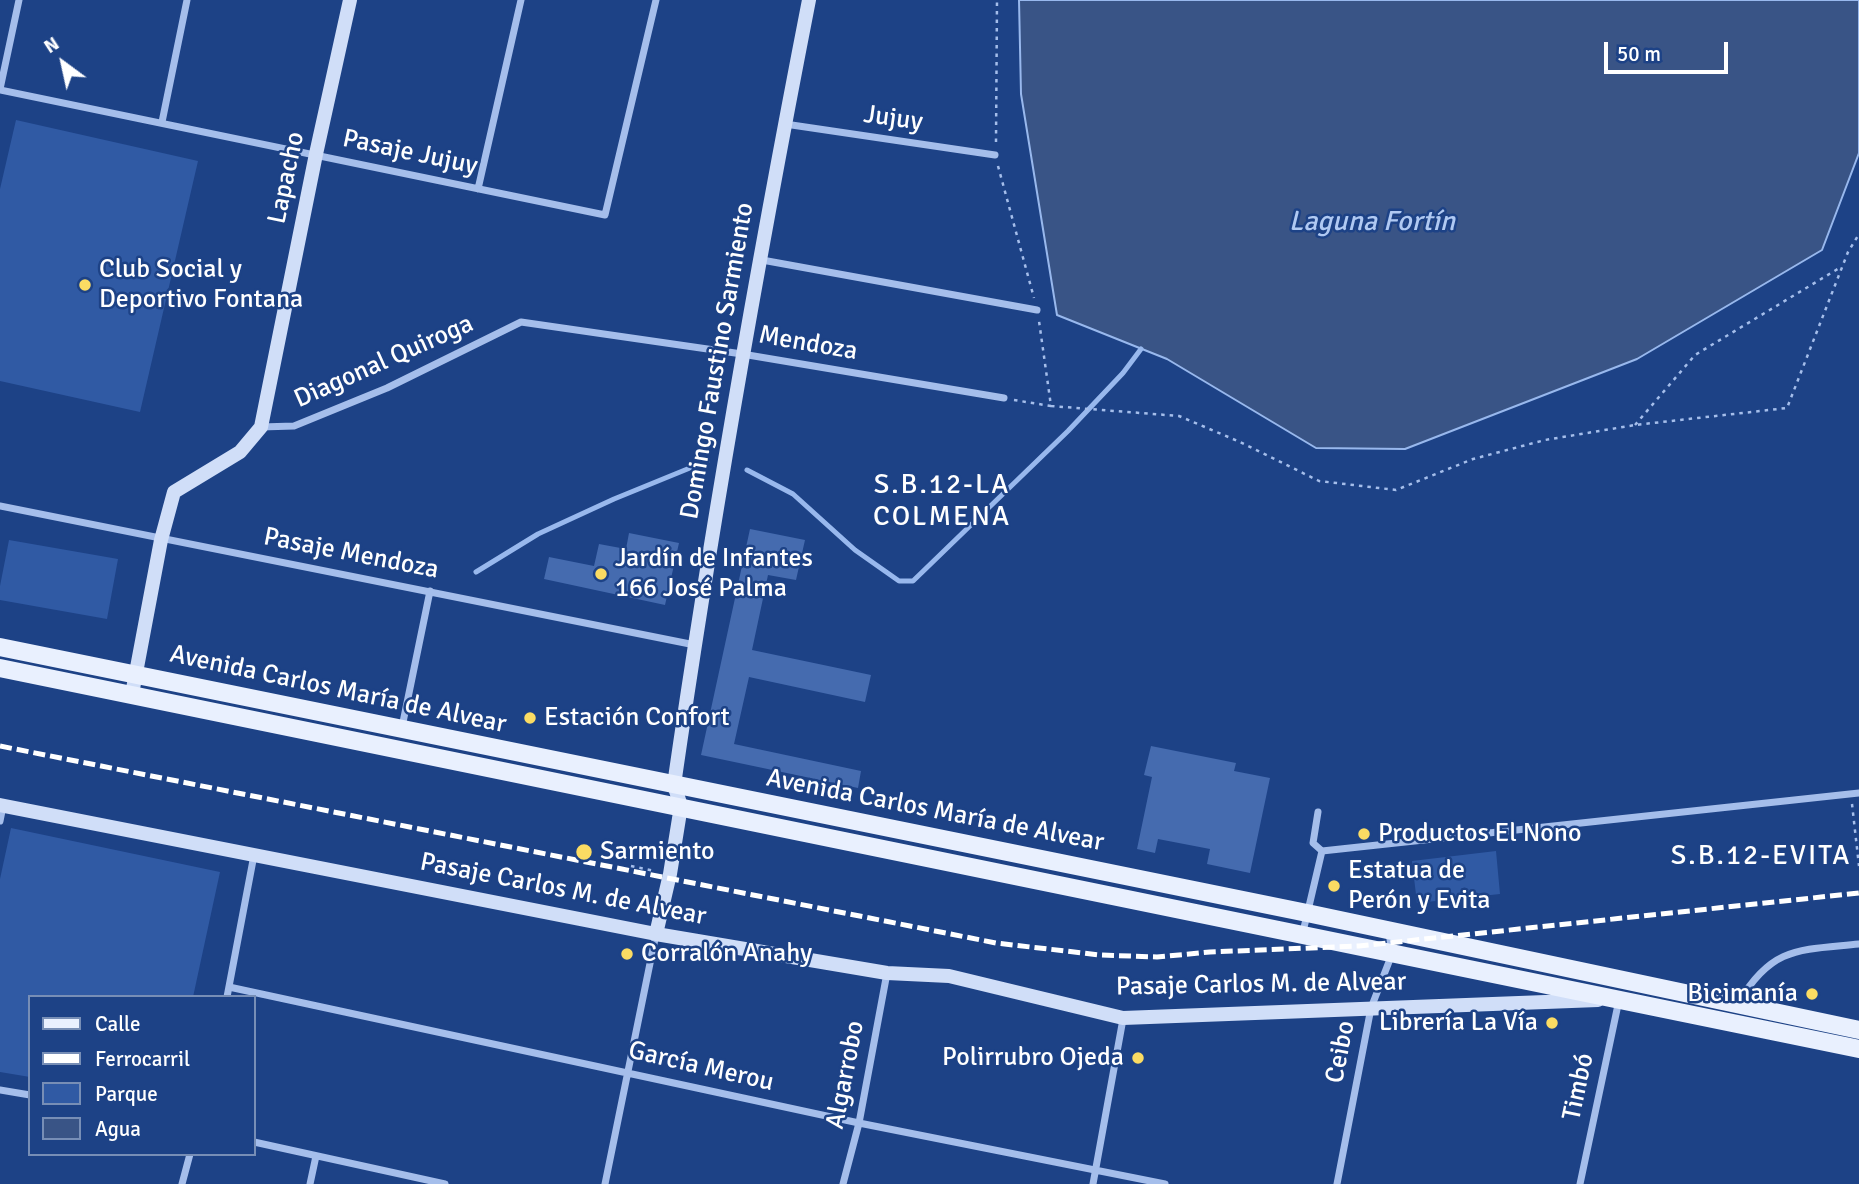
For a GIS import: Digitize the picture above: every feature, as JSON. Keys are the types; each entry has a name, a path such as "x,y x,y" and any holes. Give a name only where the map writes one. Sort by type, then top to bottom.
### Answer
{"main road":[{"name":"Avenida Carlos María de Alvear","path":"0,647 1307,913 1859,1030"},
{"name":"Avenida Carlos María de Alvear","path":"0,668 1859,1049"}],"street":[{"path":"0,90 19,0"},
{"path":"162,122 187,0"},
{"name":"Lapacho","path":"132,694 161,540 174,492 240,452 261,427 350,0"},
{"path":"478,189 521,0"},
{"name":"Pasaje Jujuy","path":"0,90 605,215 656,0"},
{"name":"Domingo Faustino Sarmiento","path":"605,1184 670,874 681,806 674,785 695,645 742,354 762,260 809,0"},
{"name":"Jujuy","path":"785,124 995,155"},
{"path":"762,260 1037,310"},
{"name":"Diagonal Quiroga","path":"261,427 294,426 387,388 522,321"},
{"name":"Mendoza","path":"522,321 742,354 1004,398"},
{"name":"Pasaje Mendoza","path":"0,506 695,645"},
{"path":"401,730 430,590"},
{"path":"1318,813 1313,843 1322,851 1855,794"},
{"path":"0,821 2,806"},
{"name":"Pasaje Carlos M. de Alvear","path":"2,806 656,934 887,973 949,976 1123,1018 1620,999"},
{"path":"1302,936 1322,851"},
{"path":"227,995 254,855"},
{"name":"Ceibo","path":"1337,1184 1371,1008 1392,954 1389,931"},
{"path":"1737,1005 1752,980 1774,962 1795,950 1859,944"},
{"name":"Algarrobo","path":"843,1184 859,1123 887,973"},
{"path":"1620,999 1624,980"},
{"name":"García Merou","path":"229,987 859,1123 1165,1184"},
{"name":"Timbó","path":"1580,1184 1620,999"},
{"path":"1093,1184 1123,1018"},
{"path":"0,1090 28,1096"},
{"path":"256,1142 445,1184"},
{"path":"182,1184 189,1156"},
{"path":"310,1184 316,1156"}],"path":[{"path":"997,0 995,155 1037,310 1051,406"},
{"path":"1004,398 1051,406 1179,416 1240,442 1318,481 1396,490 1473,459 1545,440 1635,425 1787,408 1843,265 1859,234"},
{"path":"1635,425 1695,355 1843,265"},
{"path":"1855,794 1859,866"},
{"path":"631,866 670,874"}],"green space":[{"name":"Club Social y Deportivo Fontana","path":"16,120 198,161 140,412 0,381 0,189"},
{"path":"9,540 118,559 107,619 0,600"},
{"path":"11,828 220,872 193,995 28,995 28,1077 0,1072 0,879"},
{"path":"1496,851 1500,894 1417,903 1412,861"}],"water":[{"name":"Laguna Fortín","path":"1019,0 1859,0 1859,153 1822,250 1637,359 1405,449 1316,448 1167,359 1057,315 1021,94"}],"building":[{"path":"750,529 805,540 796,580 768,575 752,650 871,675 865,702 749,677 734,744 861,771 858,788 701,755"},
{"path":"629,533 679,543 665,605 544,579 549,557 594,566 599,544 626,549"},
{"path":"1151,746 1236,763 1234,771 1270,778 1250,873 1207,864 1210,849 1158,839 1155,853 1137,849 1152,777 1144,775"}],"waterway":[{"path":"747,470 793,494 855,550 899,581 913,581 1068,431 1123,373 1141,349"},
{"path":"476,572 538,534 707,461"}],"railway":[{"path":"0,746 996,943 1100,955 1157,957 1210,952 1359,946 1859,893"}],"place":[{"name":"Club Social y Deportivo Fontana","path":"85,285"},
{"name":"Jardín de Infantes 166 José Palma","path":"601,574"},
{"name":"Estación Confort","path":"530,718"},
{"name":"Productos El Nono","path":"1364,834"},
{"name":"Sarmiento","path":"584,852"},
{"name":"Estatua de Perón y Evita","path":"1334,886"},
{"name":"Corralón Anahy","path":"627,954"},
{"name":"Bicimanía","path":"1812,994"},
{"name":"Librería La Vía","path":"1552,1023"},
{"name":"Polirrubro Ojeda","path":"1138,1058"}],"district":[{"name":"S.B.12-LA COLMENA","path":"942,502"},
{"name":"S.B.12-EVITA","path":"1761,857"}]}
